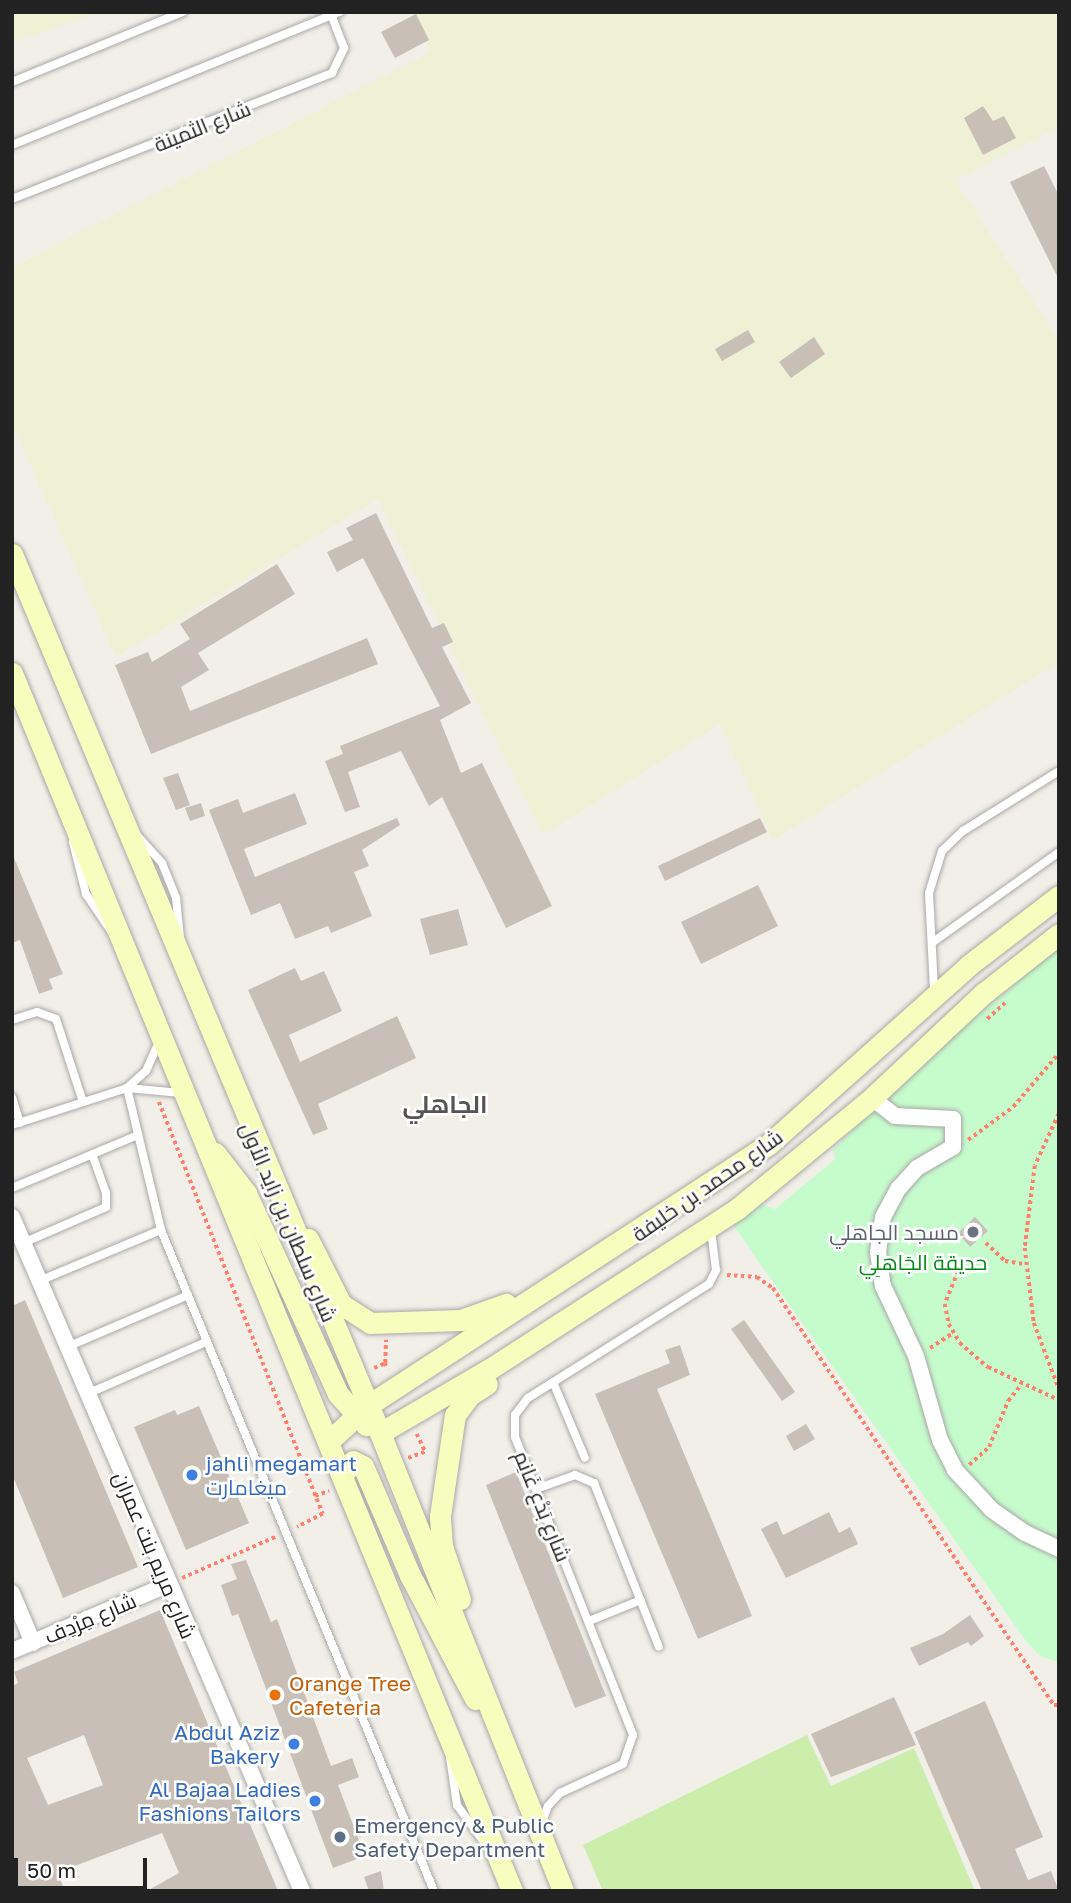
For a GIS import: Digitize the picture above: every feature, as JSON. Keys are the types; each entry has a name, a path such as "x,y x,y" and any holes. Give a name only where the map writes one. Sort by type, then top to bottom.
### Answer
{"main road":[{"name":"شارع سلطان بن زايد الأول","path":"12,554 283,1206 360,1411"},
{"path":"12,673 22,717 75,825 330,1440 511,1890"},
{"name":"شارع محمد بن خليفة","path":"330,1440 360,1411 768,1145 933,996 1059,896"},
{"name":"شارع محمد بن خليفة","path":"380,1433 607,1293 711,1226 783,1174 872,1098 984,993 1059,934"},
{"path":"205,1144 246,1193 333,1385 380,1433 538,1831 564,1886"},
{"path":"283,1206 314,1248 341,1304 370,1323 484,1315 544,1281 592,1262"},
{"path":"496,1725 484,1666 440,1536 452,1428 470,1395 561,1335 607,1293"},
{"path":"343,1474 353,1461 363,1466 450,1658 496,1725"}],"street":[{"path":"872,1098 895,1116 953,1119 953,1147 906,1178 890,1201 879,1234 883,1286 916,1356 940,1440 955,1470 1008,1522 1059,1549"},
{"name":"شارع مريم بنت عمران","path":"12,1217 167,1585 302,1891"},
{"name":"شارع مِرْدِف","path":"12,1651 167,1585"},
{"path":"12,1593 33,1643"}],"lane":[{"path":"12,82 183,12"},
{"name":"شارع الثمينة","path":"12,145 336,14 344,48 332,73 12,199"},
{"path":"933,996 929,893 942,851 957,835 1059,771"},
{"path":"933,942 1059,852"},
{"path":"12,1020 37,1012 56,1019 83,1102"},
{"path":"127,1088 153,1060 161,1036"},
{"path":"12,1097 16,1124 127,1088 153,1087 185,1094"},
{"path":"127,1088 161,1230 186,1296 434,1891"},
{"path":"12,1188 138,1135"},
{"path":"23,1243 106,1207 106,1193 92,1154"},
{"path":"711,1226 715,1274"},
{"path":"39,1281 161,1230"},
{"name":"شارع بَدْع غَانِم","path":"538,1831 553,1799 615,1770 632,1746 631,1725 536,1489 513,1422 522,1403 703,1288 715,1274"},
{"path":"67,1347 186,1296"},
{"path":"87,1394 206,1342"},
{"path":"553,1382 586,1458"},
{"path":"536,1489 575,1475 594,1483 659,1647"},
{"path":"589,1620 641,1600"}],"path":[{"path":"978,1027 1011,998"},
{"path":"953,1147 1000,1120 1059,1053"},
{"path":"153,1087 323,1514 167,1585"},
{"path":"1059,1114 1035,1166 1026,1220 1026,1264 1034,1323 1059,1389"},
{"path":"986,1243 1005,1261 1026,1264"},
{"path":"961,1265 945,1304 953,1333 978,1360 1059,1400"},
{"path":"715,1274 757,1277 773,1288 1054,1705 1059,1705"},
{"path":"916,1356 953,1333"},
{"path":"955,1470 989,1447 1008,1401 1022,1384"}],"green space":[{"path":"12,12 99,12 12,42"},
{"path":"409,12 1059,12 1059,127 955,180 1059,341 1059,662 773,840 720,724 543,835 378,499 116,657 12,423 12,268 431,52"},
{"name":"حديقة الجَاهلِي","path":"1059,947 1059,1662 1040,1656 1026,1641 733,1225 759,1203 775,1209 835,1159 833,1149 931,1055"},
{"path":"807,1735 831,1786 914,1748 975,1891 603,1891 583,1845"}],"building":[{"path":"416,14 429,40 395,58 381,32"},
{"path":"983,106 993,121 1004,116 1016,138 983,155 964,118"},
{"path":"1044,166 1059,196 1059,280 1010,182"},
{"path":"748,330 755,342 722,361 715,349"},
{"path":"814,337 825,354 791,378 779,362"},
{"path":"376,513 432,628 444,623 453,642 442,647 471,703 440,720 461,773 482,763 552,906 506,928 442,797 429,806 401,751 348,772 360,807 345,812 325,761 343,754 340,746 440,706 363,558 337,572 327,552 353,540 346,528"},
{"path":"277,564 295,594 198,653 209,670 181,687 190,711 367,638 378,664 151,754 115,665 148,652 152,662 190,639 180,624"},
{"path":"178,773 190,805 176,810 163,778"},
{"path":"295,793 307,824 244,849 255,877 397,818 400,825 362,850 369,866 354,872 372,916 331,933 328,926 295,939 280,903 251,915 209,810 238,799 243,813"},
{"path":"201,803 205,816 190,821 185,808"},
{"path":"760,818 767,832 665,881 658,866"},
{"path":"12,853 63,974 49,979 53,989 39,994 20,940 12,943"},
{"path":"758,885 778,926 701,964 681,922"},
{"path":"458,909 468,945 430,955 420,919"},
{"path":"295,968 301,981 324,971 342,1011 289,1035 300,1062 397,1016 416,1058 318,1104 328,1129 313,1135 248,990"},
{"name":"مسجد الجاهلي","path":"975,1217 988,1231 970,1247 958,1233"},
{"path":"25,1300 138,1567 63,1598 12,1474 12,1306"},
{"path":"744,1320 795,1392 782,1401 731,1329"},
{"path":"680,1345 690,1375 657,1389 752,1616 698,1639 595,1394 670,1363 665,1350"},
{"name":"jahli megamart ميغامارت","path":"199,1406 249,1523 186,1550 134,1427 175,1410 177,1415"},
{"path":"806,1424 815,1439 794,1451 786,1436"},
{"path":"516,1472 606,1696 575,1708 486,1485"},
{"path":"829,1512 839,1533 850,1527 858,1544 786,1578 761,1529 777,1521 783,1535"},
{"path":"246,1560 271,1622 277,1619 331,1766 352,1758 359,1777 338,1785 365,1856 333,1868 238,1614 232,1616 221,1585 237,1579 231,1564"},
{"path":"160,1610 278,1891 147,1891 179,1873 162,1833 72,1867 73,1870 59,1876 65,1891 12,1891 12,1686 18,1683 14,1672","holes":["84,1735 103,1785 48,1805 27,1758"]},
{"path":"970,1615 984,1636 971,1646 968,1642 919,1666 910,1648 943,1634"},
{"path":"894,1697 916,1745 831,1777 811,1734"},
{"path":"985,1701 1043,1837 1015,1849 1028,1880 1051,1871 1059,1891 982,1891 914,1732"},
{"path":"381,1871 384,1891 369,1891 364,1877"}],"place":[{"name":"مسجد الجاهلي","path":"973,1232"},
{"name":"jahli megamart ميغامارت","path":"192,1475"},
{"name":"Orange Tree Cafeteria","path":"275,1695"},
{"name":"Abdul Aziz Bakery","path":"294,1744"},
{"name":"Al Bajaa Ladies Fashions Tailors","path":"315,1801"},
{"name":"Emergency & Public Safety Department","path":"340,1837"}],"district":[{"name":"الجاهلي","path":"445,1104"}]}
